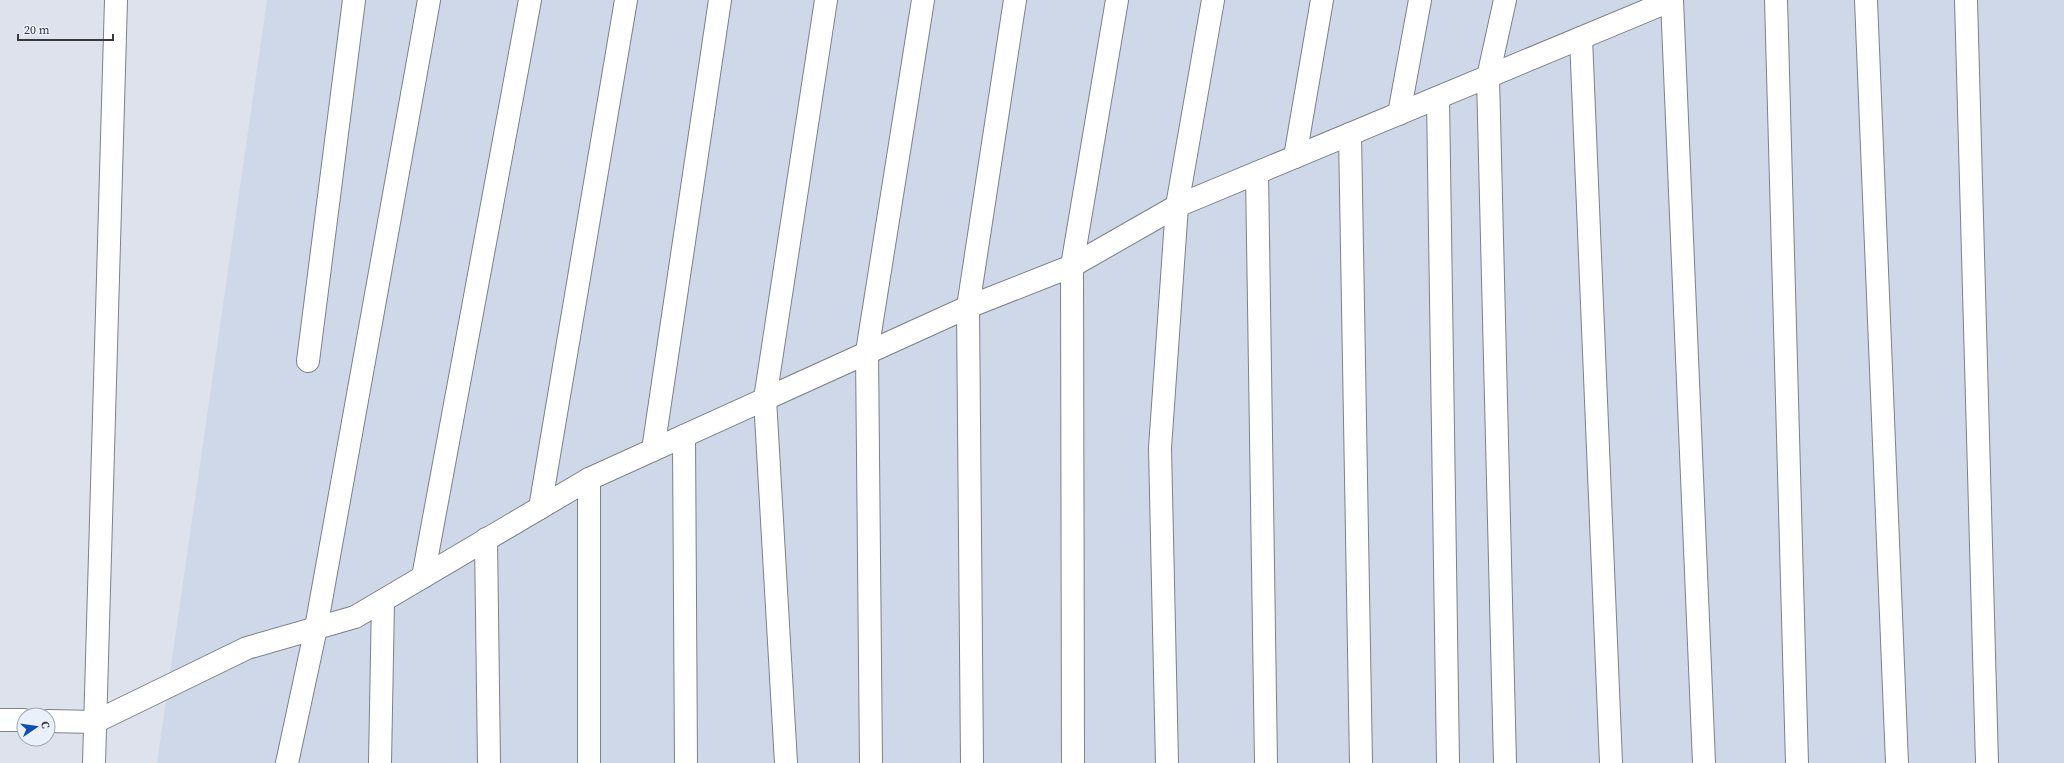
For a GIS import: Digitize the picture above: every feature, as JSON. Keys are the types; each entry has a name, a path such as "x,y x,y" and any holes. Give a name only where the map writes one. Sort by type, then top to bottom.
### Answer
{"lane":[{"path":"94,763 116,0"},
{"path":"308,361 354,0"},
{"path":"287,763 316,628 429,0"},
{"path":"423,577 530,0"},
{"path":"540,508 626,0"},
{"path":"653,450 720,0"},
{"path":"786,763 765,399 826,0"},
{"path":"871,763 868,352 923,0"},
{"path":"972,763 968,307 1015,0"},
{"path":"1073,763 1072,266 1117,0"},
{"path":"1167,763 1160,448 1177,206 1213,0"},
{"path":"1295,157 1322,0"},
{"path":"1399,114 1420,0"},
{"path":"1505,0 1488,77 1505,763"},
{"path":"56,721 95,722 247,648 355,617 589,479 968,307 1072,266 1177,206 1581,38 1628,9 1672,0 1704,763"},
{"path":"1776,0 1797,763"},
{"path":"1866,0 1897,763"},
{"path":"1966,0 1987,763"},
{"path":"1581,38 1611,763"},
{"path":"1438,98 1448,763"},
{"path":"1350,134 1361,763"},
{"path":"1257,173 1266,763"},
{"path":"684,436 686,763"},
{"path":"589,479 589,763"},
{"path":"486,539 489,763"},
{"path":"380,763 383,600"},
{"path":"0,720 16,720"}],"shaded area":[{"path":"267,0 2064,0 2064,763 157,763"}]}
